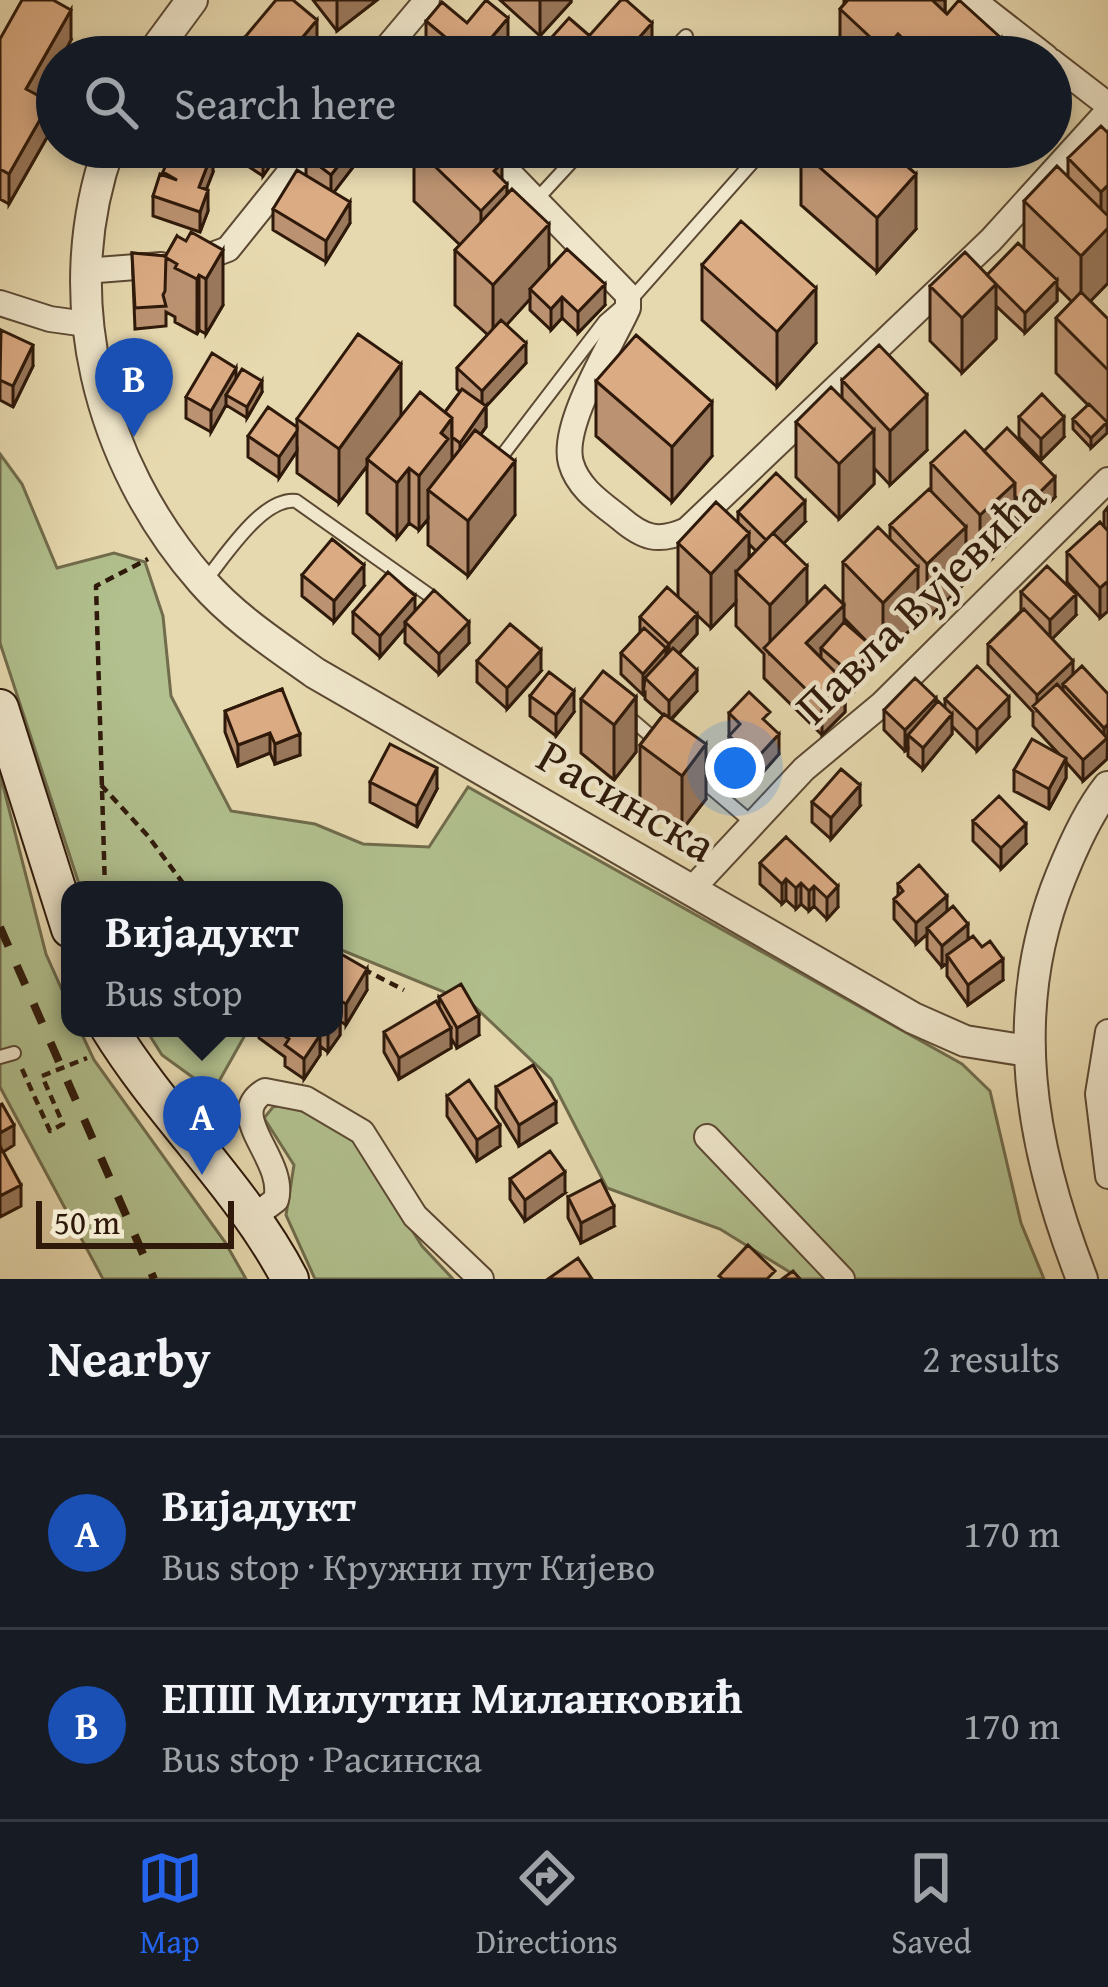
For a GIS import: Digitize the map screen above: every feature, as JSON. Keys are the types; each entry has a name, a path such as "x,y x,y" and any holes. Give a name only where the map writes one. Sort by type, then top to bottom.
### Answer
{"main road":[{"path":"0,708 61,901"},
{"path":"115,1037 160,1102 253,1218 290,1279"}],"street":[{"path":"165,36 192,0"},
{"path":"399,36 427,0"},
{"path":"974,0 1020,36"},
{"path":"1072,78 1108,108 1072,149"},
{"name":"Расинска","path":"103,168 90,216 85,271 86,324 95,381 130,471 174,546 203,583 315,674 949,1035 993,1048 1028,1051"},
{"path":"85,271 188,262 228,249 293,168"},
{"path":"506,168 619,282 629,301 584,399 569,451 571,465 586,489 644,537 665,538 686,530 845,381 991,240 1055,168"},
{"path":"0,303 50,319 86,324"},
{"name":"Павла Вујевића","path":"692,889 804,769 882,704 1108,480"},
{"path":"1082,1279 1050,1185 1028,1051 1033,964 1047,910 1068,859 1108,787"},
{"path":"1108,1032 1097,1094 1108,1176"},
{"path":"253,1218 276,1200 279,1181 255,1134 250,1111 265,1091 291,1094 362,1132 415,1216 481,1279"},
{"path":"707,1137 842,1279"}],"lane":[{"path":"538,199 565,168"},
{"path":"499,484 495,463 502,451 605,321 629,301 747,168"},
{"path":"203,583 269,506 287,500 296,501 429,595"},
{"path":"607,698 751,822"}],"path":[{"path":"105,881 96,586 174,546"},
{"path":"101,785 181,881"},
{"path":"357,966 404,990"},
{"path":"7,1055 50,1132 63,1124 42,1076 87,1058"}],"green space":[{"path":"0,454 22,484 57,568 114,553 145,562 163,616 171,696 231,811 315,824 363,844 429,847 468,787 962,1064 990,1091 1021,1223 1044,1279 801,1279 720,1229 607,1188 551,1079 471,1003 343,951 343,881 78,881 0,643"},
{"path":"0,774 46,954 61,988 61,1037 83,1037 94,1060 225,1242 246,1279 103,1279 0,1087"},
{"path":"151,1037 244,1037 213,1092 162,1055"},
{"path":"282,1105 315,1115 355,1139 422,1246 453,1279 315,1279 286,1215 294,1165 264,1118 273,1107"}],"building":[{"path":"22,0 53,0 71,10 56,36 36,36 36,71 26,89 36,94 36,127 9,174 0,169 0,39"},
{"path":"276,0 293,0 317,20 304,36 246,36"},
{"path":"486,0 508,18 493,36 444,36 426,21 442,2 467,23"},
{"path":"621,0 652,23 641,36 589,36"},
{"path":"848,0 932,0 947,14 959,0 999,36 869,36 840,9"},
{"path":"569,18 590,36 553,36"},
{"path":"1101,126 1108,133 1108,185 1101,192 1072,162 1072,154"},
{"path":"165,168 206,168 199,187 208,190 200,212 153,196 160,174 177,180 163,172"},
{"path":"437,168 497,168 494,171 507,184 481,211"},
{"path":"820,168 909,168 916,174 877,218"},
{"path":"1059,168 1108,216 1108,228 1081,256 1024,201"},
{"path":"297,170 350,202 326,241 273,209"},
{"path":"512,189 549,224 493,285 455,250"},
{"path":"741,221 816,288 777,332 702,265"},
{"path":"191,232 223,250 206,279 175,268 177,264 165,257 177,236 186,241"},
{"path":"1018,243 1057,280 1025,313 987,275"},
{"path":"567,249 605,284 578,312 562,297 551,309 530,289"},
{"path":"965,252 996,284 962,318 930,286"},
{"path":"132,253 166,256 166,306 135,308"},
{"path":"1081,292 1108,319 1108,370 1056,318"},
{"path":"501,320 526,343 482,391 457,368"},
{"path":"1,330 33,345 13,386 0,380"},
{"path":"358,334 401,364 339,449 297,419"},
{"path":"636,335 712,402 672,447 596,381"},
{"path":"879,345 927,395 890,431 842,380"},
{"path":"212,353 236,368 211,411 186,397"},
{"path":"242,369 262,381 247,407 226,395"},
{"path":"831,387 874,430 839,464 796,422"},
{"path":"462,389 486,406 460,443 452,437 452,418 445,412"},
{"path":"420,392 452,418 441,433 448,439 419,476 409,468 397,483 367,459"},
{"path":"1042,394 1064,417 1041,439 1019,417"},
{"path":"1089,404 1107,422 1091,438 1073,419"},
{"path":"268,407 297,427 279,457 248,436"},
{"path":"1007,428 1055,477 1025,507 1015,496 1015,483 984,451"},
{"path":"475,430 515,461 468,521 428,490"},
{"path":"965,431 1015,483 980,515 931,463"},
{"path":"776,473 805,501 766,540 738,512"},
{"path":"929,489 966,527 927,564 890,525"},
{"path":"716,502 749,533 711,574 678,543"},
{"path":"1100,522 1108,531 1108,581 1100,588 1067,552"},
{"path":"878,527 918,567 883,603 843,562"},
{"path":"773,533 807,566 770,605 736,572"},
{"path":"332,539 364,565 334,601 302,575"},
{"path":"1047,566 1076,594 1050,620 1021,592"},
{"path":"388,572 415,596 380,636 353,612"},
{"path":"825,586 844,605 806,643 845,682 822,705 764,648"},
{"path":"667,587 697,614 669,644 640,617"},
{"path":"434,590 469,622 439,654 405,622"},
{"path":"1024,609 1073,661 1037,695 988,644"},
{"path":"844,622 874,648 851,674 821,648"},
{"path":"510,624 541,650 507,688 477,661"},
{"path":"644,628 666,648 643,674 621,653"},
{"path":"673,648 697,670 669,701 645,678"},
{"path":"977,666 1009,697 977,730 945,699"},
{"path":"1082,666 1108,694 1104,728 1063,684"},
{"path":"603,671 636,697 614,725 581,699"},
{"path":"549,672 574,691 556,715 530,696"},
{"path":"915,678 936,698 905,730 884,710"},
{"path":"1057,684 1107,738 1083,760 1033,706"},
{"path":"282,689 300,734 275,744 270,733 238,745 225,711"},
{"path":"749,692 770,712 763,719 779,734 756,759 729,736 740,724 729,713"},
{"path":"938,701 952,714 923,748 908,735"},
{"path":"664,714 706,744 682,776 640,745"},
{"path":"1032,739 1066,758 1049,789 1014,770"},
{"path":"390,744 437,768 417,806 370,782"},
{"path":"841,769 860,785 831,818 812,802"},
{"path":"999,796 1026,824 1001,848 973,821"},
{"path":"786,837 838,886 827,898 814,886 809,891 786,879 782,884 760,863"},
{"path":"919,865 947,896 916,923 894,899 903,891 898,884"},
{"path":"953,906 968,924 942,946 927,928"},
{"path":"973,936 982,947 990,941 1003,959 968,985 947,955"},
{"path":"343,955 367,969 343,1002"},
{"path":"461,984 479,1015 457,1028 439,997"},
{"path":"436,1001 451,1028 399,1058 384,1032"},
{"path":"319,1037 304,1059 285,1045 289,1039"},
{"path":"533,1065 556,1102 519,1125 496,1087"},
{"path":"469,1080 500,1125 477,1140 447,1096"},
{"path":"0,1105 14,1125 0,1133"},
{"path":"0,1146 21,1185 0,1196"},
{"path":"550,1151 565,1172 525,1200 510,1179"},
{"path":"601,1180 614,1206 581,1223 568,1197"},
{"path":"748,1245 775,1271 767,1279 719,1276"},
{"path":"578,1258 592,1279 548,1279"}],"railway":[{"path":"0,927 154,1279"}],"place":[{"name":"ЕПШ Милутин Миланковић","path":"134,437"},
{"name":"Вијадукт","path":"202,1175"}]}
